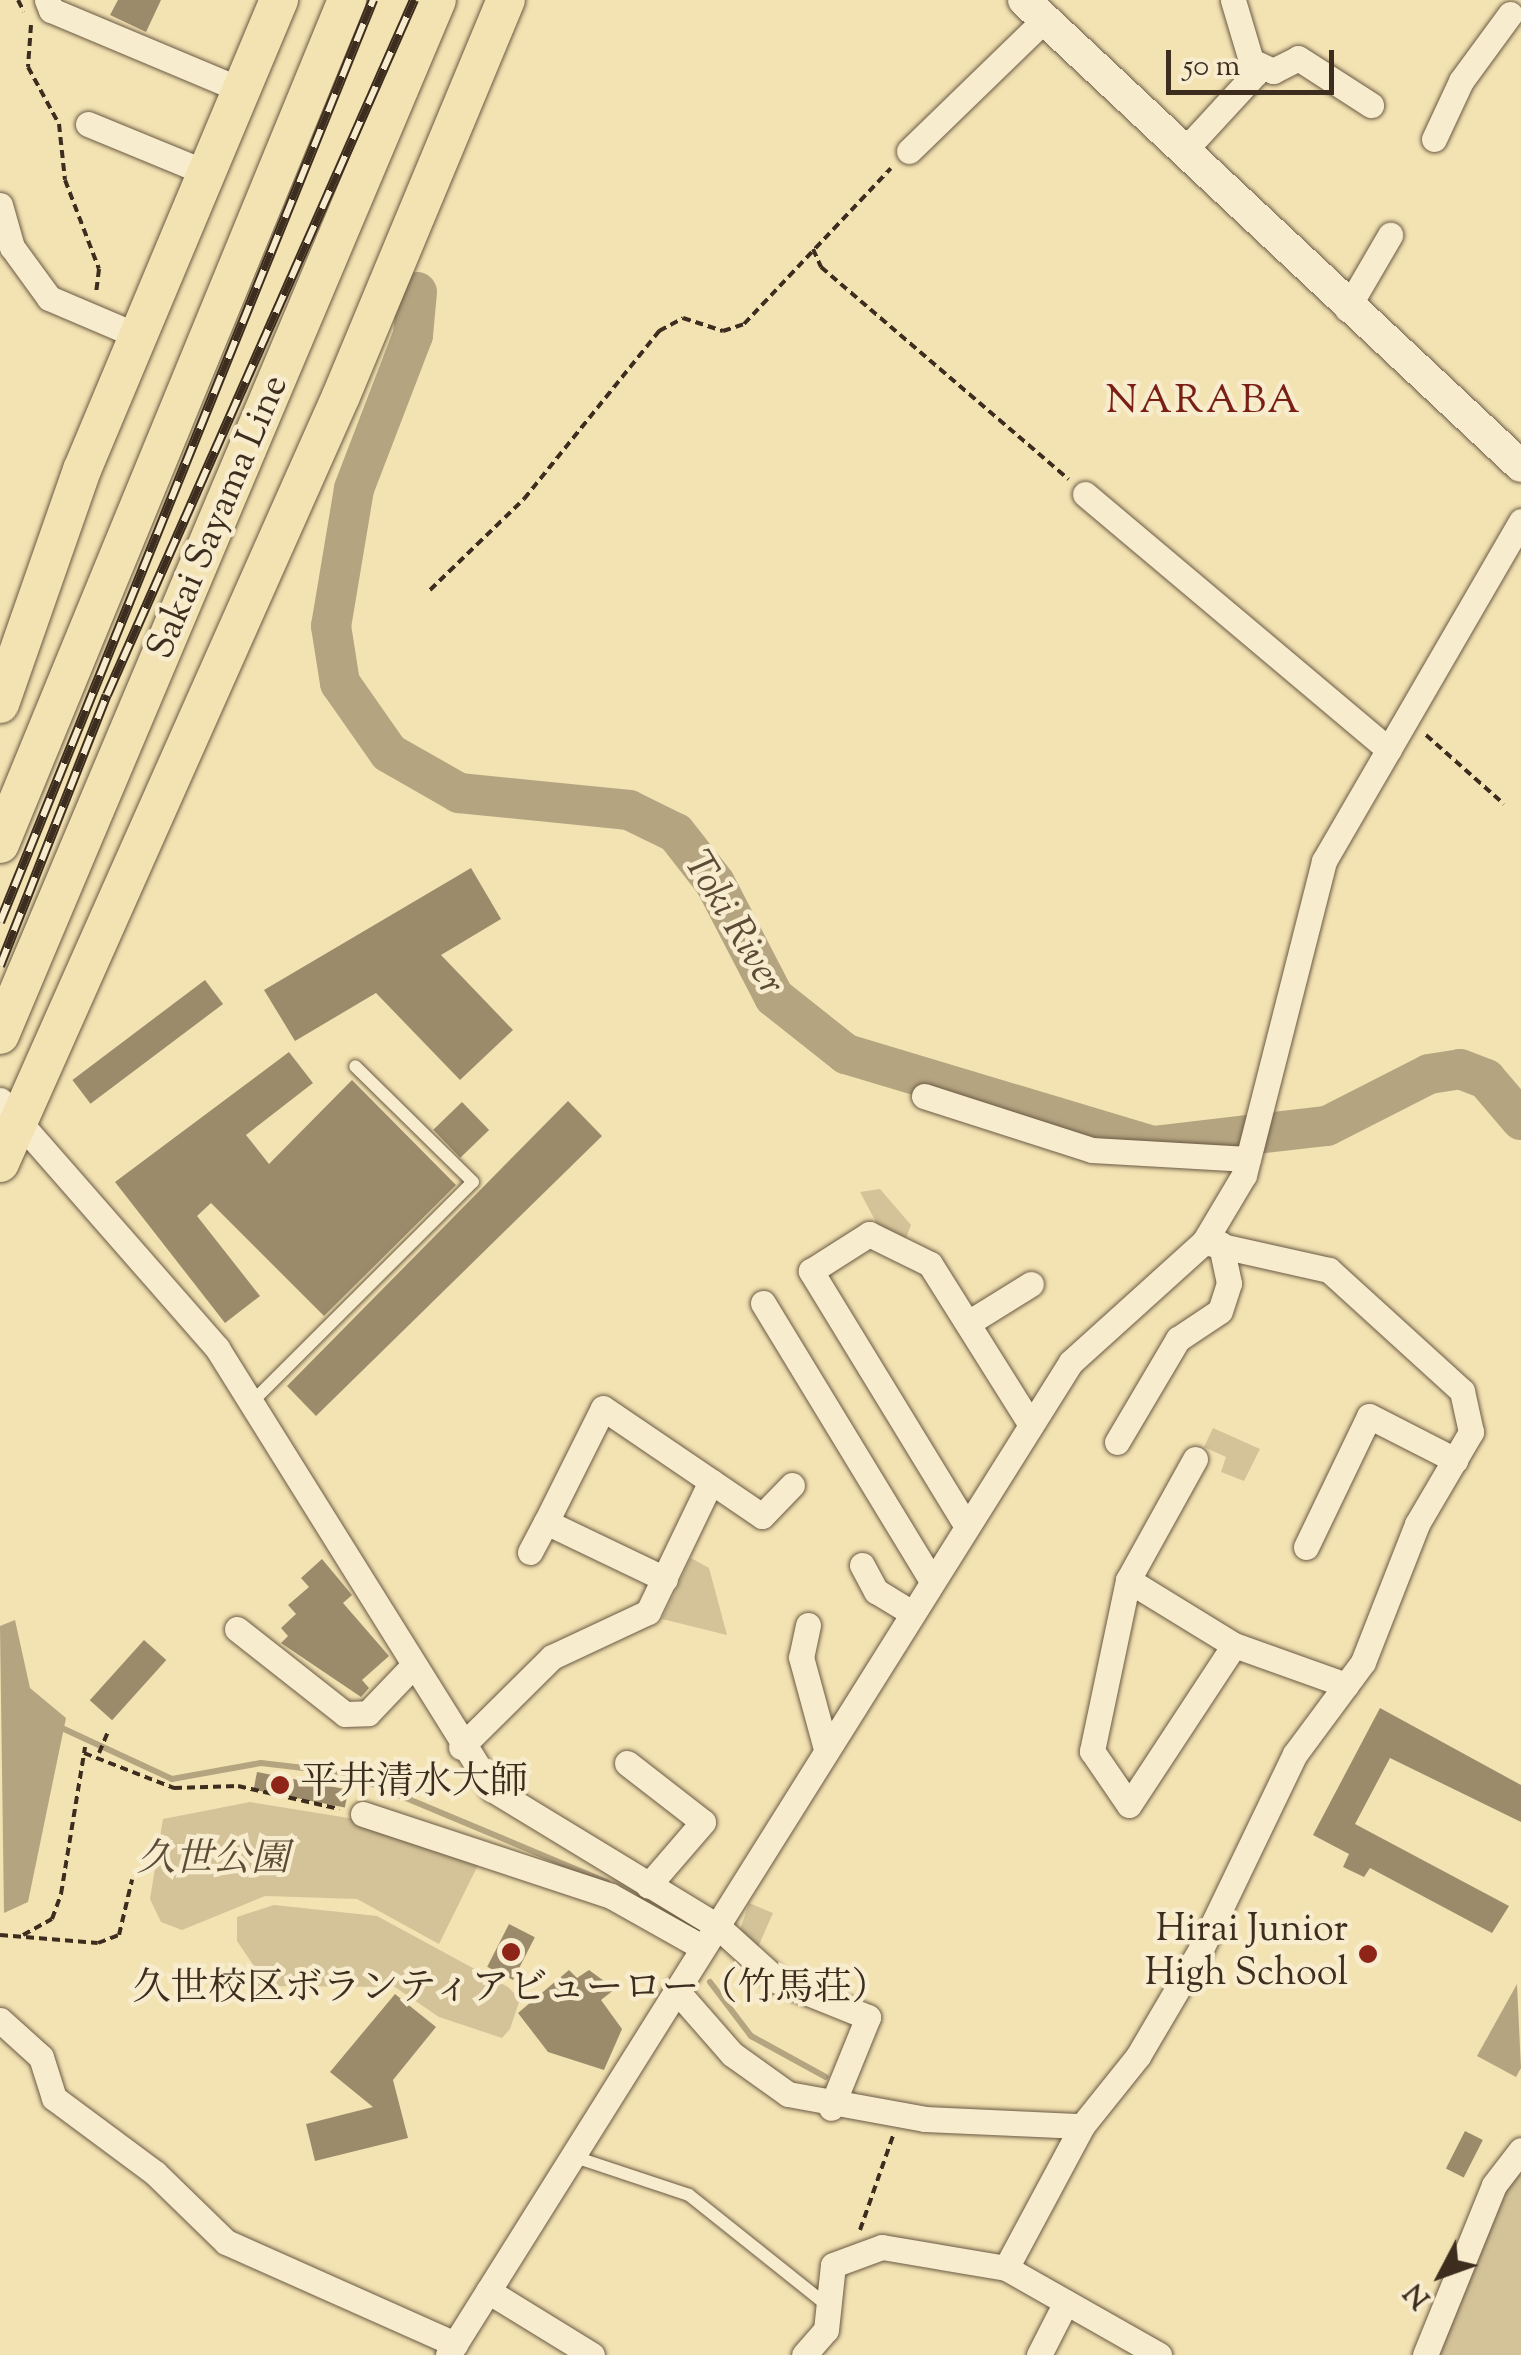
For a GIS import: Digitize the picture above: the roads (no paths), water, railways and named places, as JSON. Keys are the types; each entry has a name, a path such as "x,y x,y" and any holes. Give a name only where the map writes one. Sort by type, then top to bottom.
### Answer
{"main road":[{"path":"0,704 138,336 279,0"},
{"name":"Sakai Sayama Line","path":"0,844 346,0"},
{"name":"Sakai Sayama Line","path":"0,1034 437,0"},
{"path":"0,1164 9,1109 341,396 506,0"}],"street":[{"path":"47,0 51,10 241,90"},
{"path":"1233,0 1256,63 1273,71 1298,58 1371,104"},
{"path":"909,151 1034,10 1347,310 1521,466"},
{"path":"1434,139 1461,82 1508,12"},
{"path":"1183,152 1256,63"},
{"path":"88,124 206,173"},
{"path":"0,205 28,273 50,298 138,336"},
{"path":"1347,310 1390,235"},
{"path":"1085,494 1390,750"},
{"path":"0,2020 41,2057 54,2098 155,2173 226,2242 452,2350 1071,1362 1213,1242 1248,1156 1324,862 1521,521"},
{"path":"924,1096 1092,1150 1248,1156"},
{"path":"9,1109 142,1252 251,1404 461,1747 492,1789 716,1925 778,1982 868,2017 831,2108"},
{"path":"966,1525 812,1271 870,1234 930,1264 1031,1425"},
{"path":"1117,1442 1178,1339 1220,1311 1229,1283 1213,1242"},
{"path":"1006,2268 1082,2126 1138,2056 1295,1754 1346,1685 1471,1432 1462,1391 1329,1270 1213,1242"},
{"path":"968,1324 1031,1284"},
{"path":"762,1304 932,1581"},
{"path":"530,1552 603,1408 762,1516 792,1485"},
{"path":"1306,1547 1369,1416 1455,1460"},
{"path":"1195,1458 1128,1580 1092,1752 1128,1805 1234,1646"},
{"path":"461,1747 552,1657 648,1612 711,1481"},
{"path":"546,1522 665,1579"},
{"path":"862,1565 876,1591 912,1613"},
{"path":"1128,1580 1234,1646 1346,1685"},
{"path":"808,1625 801,1657 826,1749"},
{"path":"237,1628 345,1714 368,1713 412,1667"},
{"path":"627,1763 704,1822 648,1886"},
{"path":"364,1814 525,1862 702,1947"},
{"path":"676,1990 732,2054 788,2094 831,2108 900,2116 1082,2126"},
{"path":"1425,2355 1494,2186 1521,2150"},
{"path":"804,2355 826,2330 833,2266 882,2247 1006,2268 1159,2355"},
{"path":"488,2291 592,2355"},
{"path":"1039,2355 1066,2302"}],"lane":[{"path":"251,1404 473,1182 355,1066"},
{"path":"572,2156 676,2187 826,2305"}],"waterway":[{"name":"Toki River","path":"417,292 413,335 354,489 331,626 340,683 389,753 459,793 629,810 676,833 715,883 774,997 846,1054 1153,1146 1327,1126 1429,1074 1460,1069 1486,1079 1521,1120"},
{"path":"64,1729 172,1779 261,1763 346,1773 607,1882"},
{"path":"710,1982 751,2036 826,2077"}],"railway":[{"path":"0,922 373,0"},
{"path":"0,966 107,695 414,0"}],"place":[{"name":"平井清水大師","path":"280,1785"},
{"name":"久世校区ボランティアビューロー（竹馬荘）","path":"511,1952"},
{"name":"Hirai Junior High School","path":"1368,1954"}],"district":[{"name":"NARABA","path":"1204,403"}],"park label":[{"name":"久世公園","path":"213,1862"}]}
